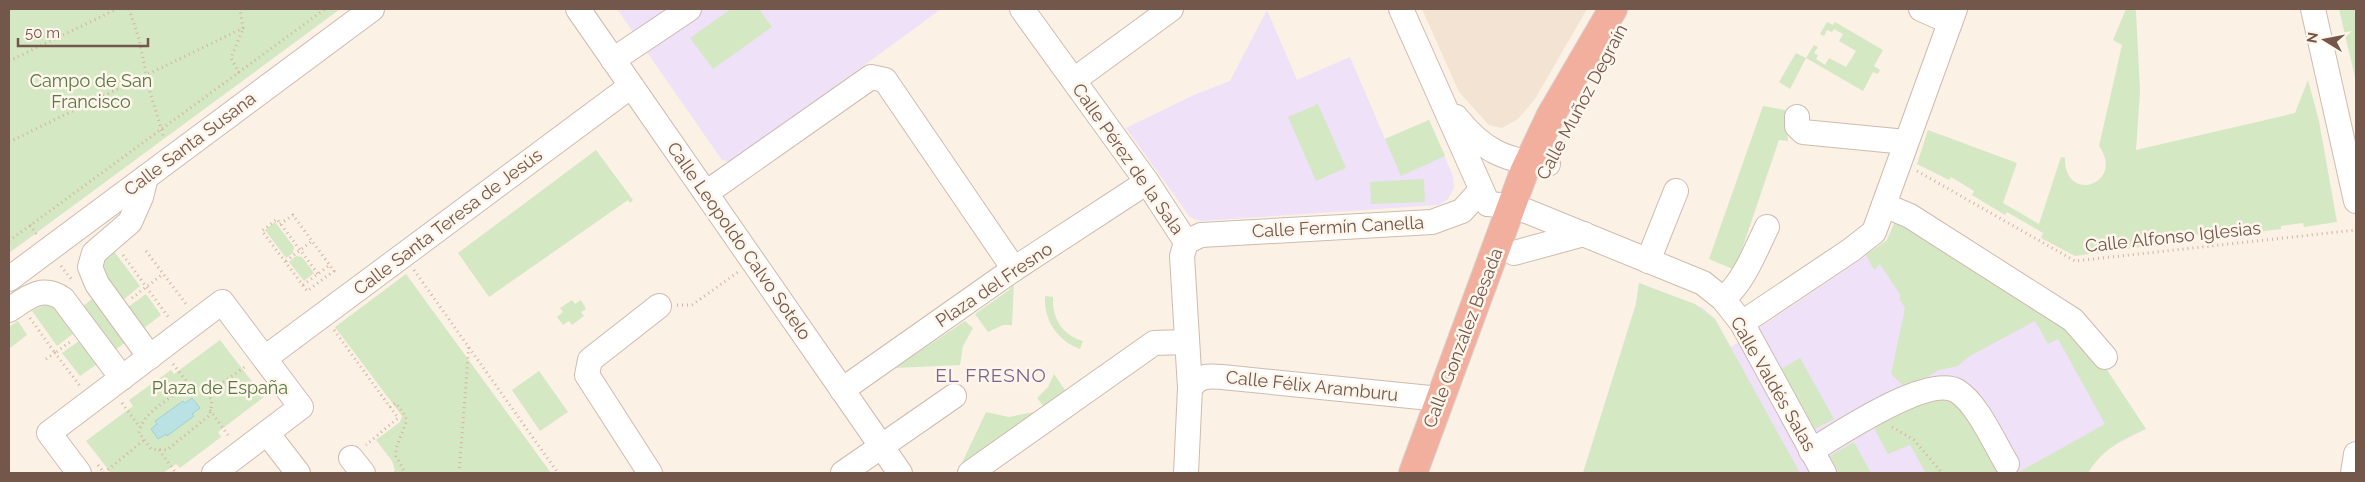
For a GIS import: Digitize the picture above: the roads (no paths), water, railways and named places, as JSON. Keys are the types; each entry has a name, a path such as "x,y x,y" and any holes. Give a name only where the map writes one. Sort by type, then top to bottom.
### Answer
{"highway":[{"name":"Calle Muñoz Degraín","path":"1538,164 1551,115 1613,9"},
{"name":"Calle Muñoz Degraín","path":"1508,244 1503,203 1538,164 1567,123 1632,9"},
{"name":"Calle González Besada","path":"1413,473 1440,399 1508,244"},
{"name":"Calle González Besada","path":"1432,473 1508,244"}],"street":[{"name":"Calle Santa Susana","path":"9,279 372,9"},
{"name":"Calle Leopoldo Calvo Sotelo","path":"578,9 900,473"},
{"path":"613,60 689,9"},
{"name":"Calle Pérez de la Sala","path":"1022,9 1147,182 1186,242 1182,256 1190,388 1186,473"},
{"path":"1074,80 1171,9"},
{"name":"Calle González Besada","path":"1400,9 1440,96 1503,203 1508,244"},
{"path":"1742,322 1851,250 1874,232 1952,15 1921,9"},
{"path":"2314,9 2356,201"},
{"path":"706,193 871,77 886,80 1014,269"},
{"name":"Calle Santa Teresa de Jesús","path":"258,365 631,86"},
{"name":"Calle González Besada","path":"1440,96 1468,132 1486,148 1510,159 1538,164"},
{"path":"1796,117 1797,126 1803,132 1903,152"},
{"path":"146,176 141,197 130,222 94,253 90,267 97,284 155,352"},
{"name":"Plaza del Fresno","path":"842,390 1014,269 1147,182"},
{"path":"1648,261 1676,191"},
{"name":"Calle Valdés Salas","path":"1503,203 1703,283 1723,300 1742,322 1824,473"},
{"name":"Calle Fermín Canella","path":"1186,242 1201,235 1432,222 1462,211 1503,203"},
{"path":"1884,205 1910,216 2073,320 2105,357"},
{"path":"1723,300 1742,275 1767,227"},
{"path":"1508,244 1584,234"},
{"path":"14,307 36,292 44,291 58,295 63,299 108,389"},
{"path":"79,473 49,433 222,302 258,365 301,407 214,473"},
{"path":"650,473 587,375 590,360 659,306"},
{"path":"970,473 1154,343 1186,342"},
{"name":"Calle Félix Aramburu","path":"1190,388 1196,380 1203,376 1222,376 1440,399"},
{"path":"1811,451 1919,391 1941,387 1957,391 1971,403 2006,464"},
{"path":"843,473 954,396"},
{"path":"267,433 298,473"},
{"path":"2353,473 2356,454"}],"water":[{"path":"192,398 200,408 192,414 194,416 167,436 166,434 158,439 151,429 157,424 155,421 183,401 185,403"}],"district":[{"name":"EL FRESNO","path":"991,375"}],"park label":[{"name":"Campo de San Francisco","path":"91,91"},
{"name":"Plaza de España","path":"220,388"}]}
